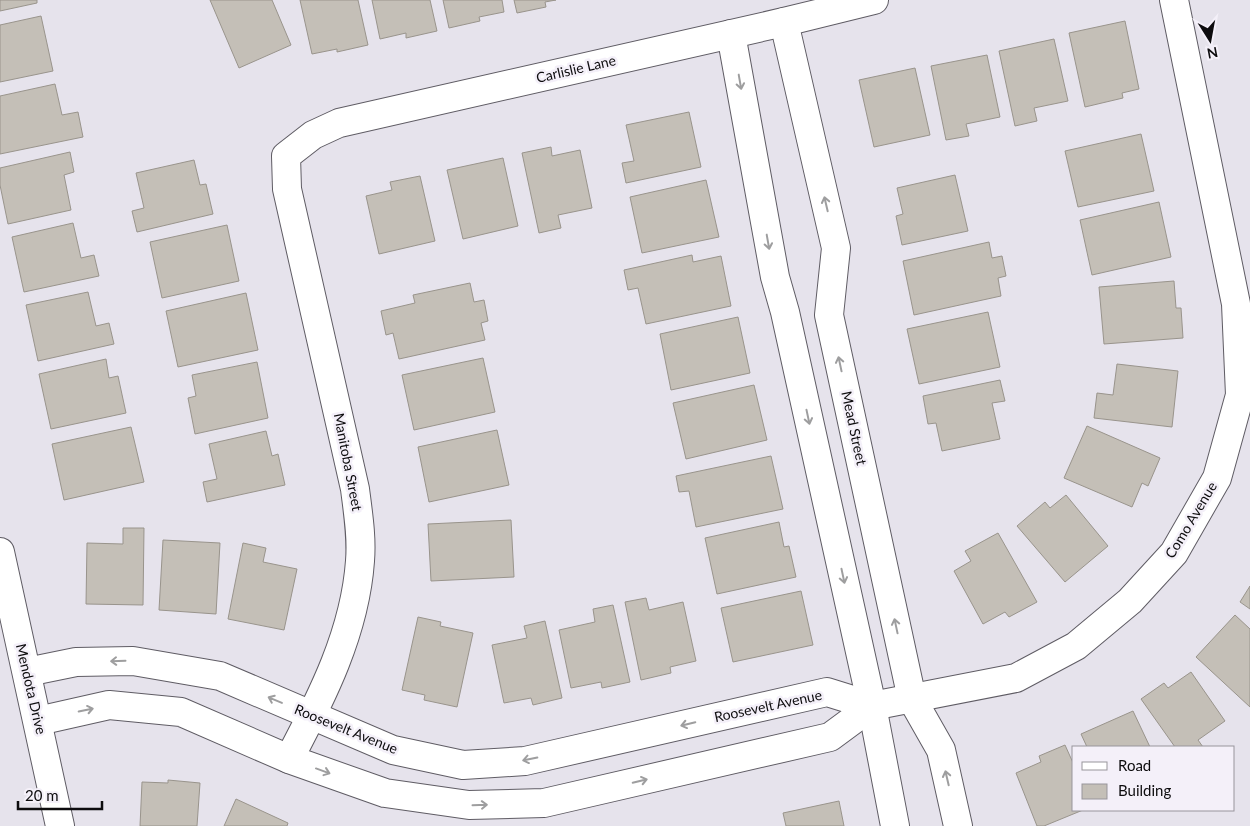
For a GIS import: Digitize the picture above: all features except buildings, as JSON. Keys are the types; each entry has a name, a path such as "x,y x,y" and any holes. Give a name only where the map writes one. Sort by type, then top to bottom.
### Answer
{"street":[{"name":"Carlislie Lane","path":"286,156 313,135 339,123 874,0"},
{"name":"Como Avenue","path":"872,706 1016,678 1076,646 1130,601 1174,553 1217,478 1240,395 1236,304 1174,0"},
{"name":"Mead Street","path":"784,22 836,248 830,315 912,699 941,750 958,826"},
{"path":"731,34 774,277 785,312 872,706 895,826"},
{"name":"Manitoba Street","path":"286,156 287,189 355,489 360,527 360,560 355,602 341,648 312,716 288,759"},
{"name":"Mendota Drive","path":"0,552 60,826"},
{"name":"Roosevelt Avenue","path":"27,672 76,662 133,661 220,676 393,750 463,765 525,761 827,692 872,706"},
{"path":"38,721 109,705 181,712 288,759 385,794 469,805 544,803 830,737 872,706"}]}
